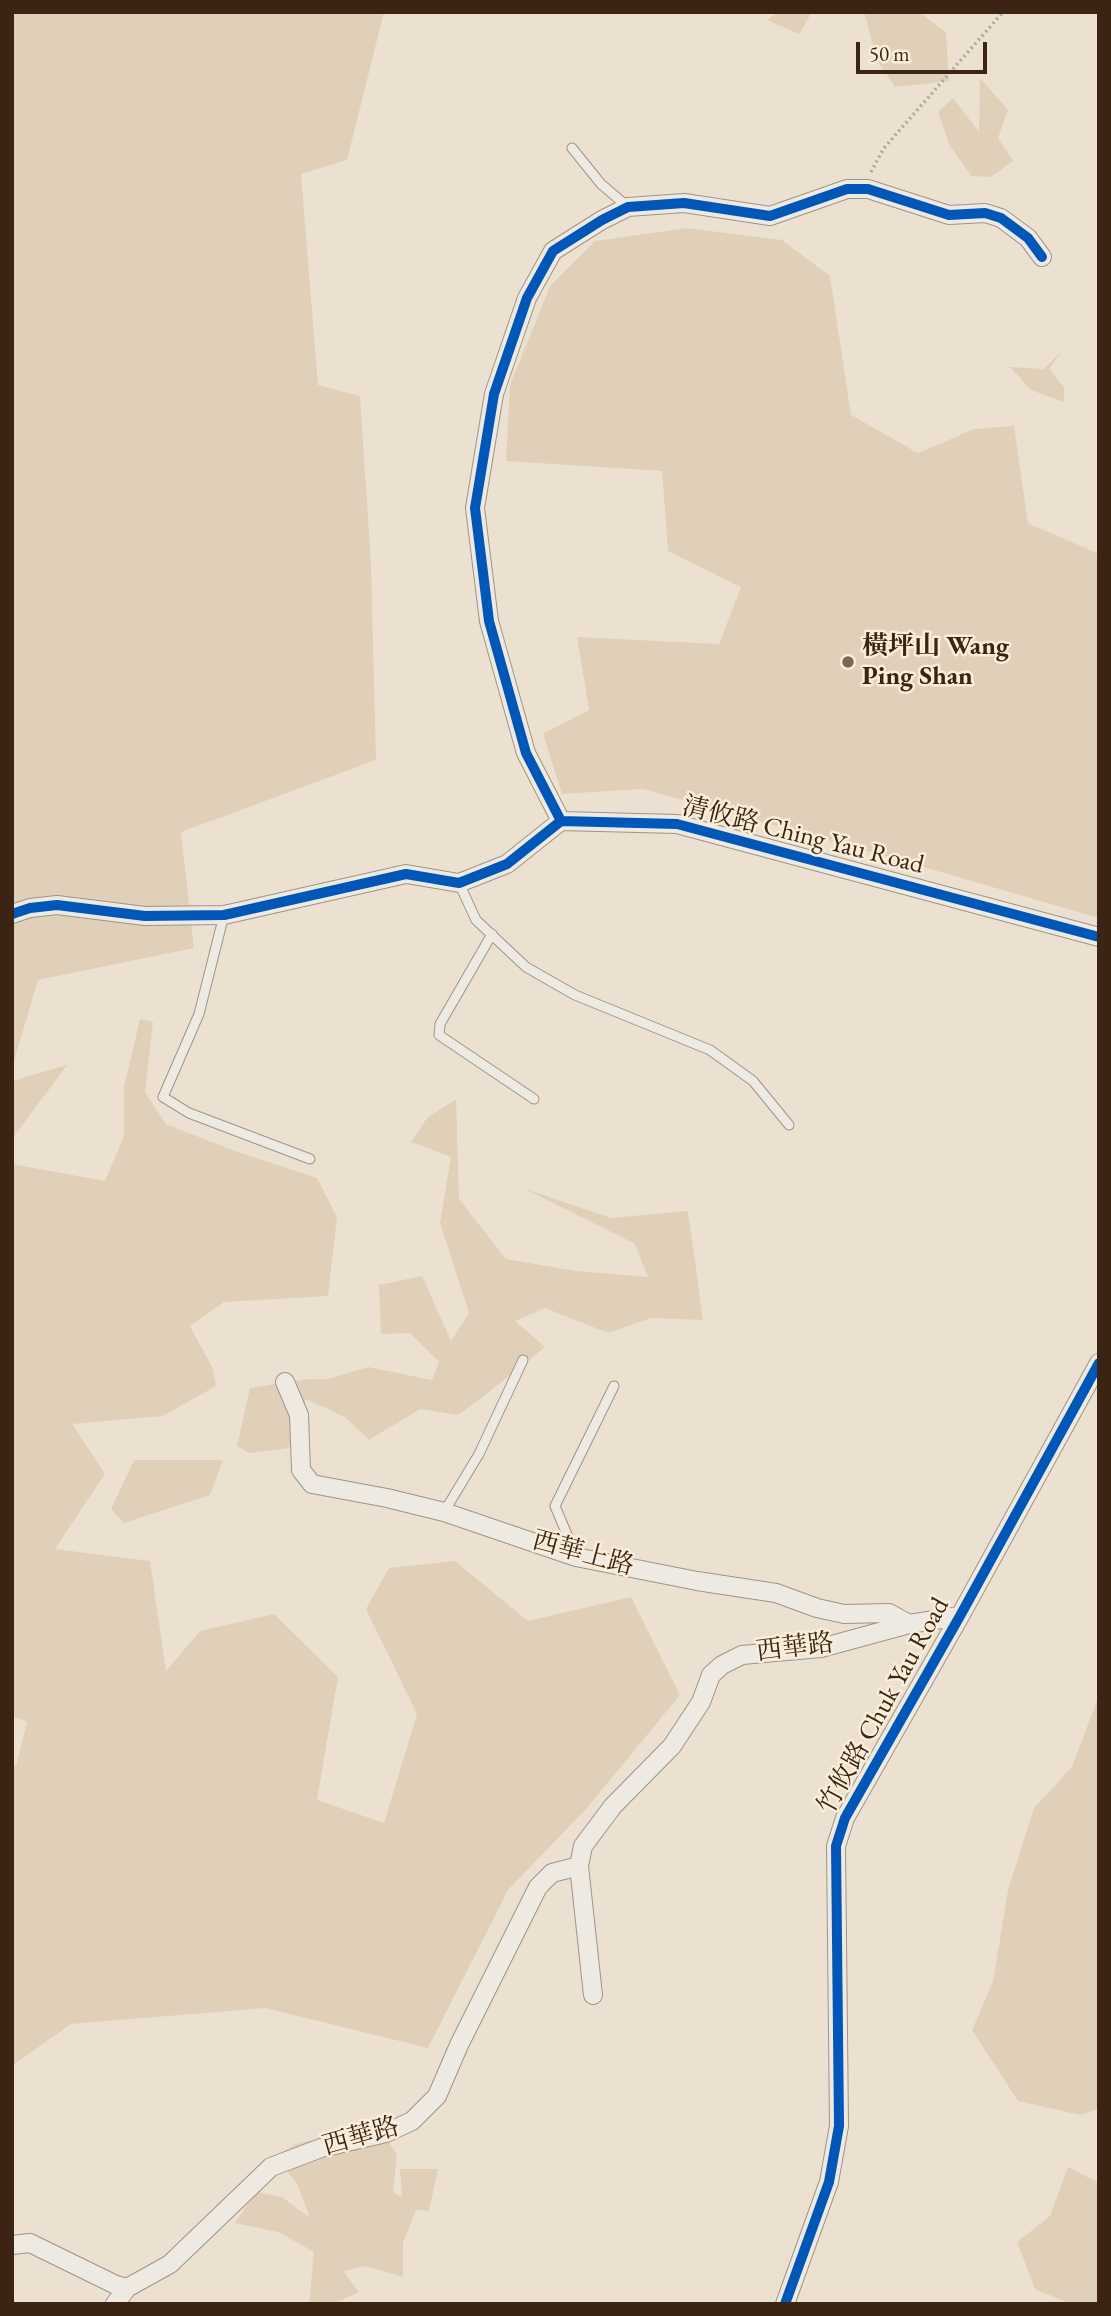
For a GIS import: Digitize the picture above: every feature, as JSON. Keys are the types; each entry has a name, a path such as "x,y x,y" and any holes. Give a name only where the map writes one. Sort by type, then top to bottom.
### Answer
{"street":[{"path":"12,914 30,908 57,905 145,916 224,915 406,874 458,883 507,864 561,821 526,753 493,634 475,508 494,394 527,298 553,251 628,207 684,203 770,216 827,194 847,189 868,189 948,215 985,213 1001,218 1028,238 1042,257"},
{"name":"清攸路 Ching Yau Road","path":"561,821 677,824 1099,937"},
{"name":"竹攸路 Chuk Yau Road","path":"785,2304 830,2182 839,2126 836,1846 845,1818 1099,1363"},
{"name":"西華上路","path":"285,1382 299,1415 300,1470 312,1484 387,1498 444,1513 576,1557 697,1581 776,1593 817,1608 844,1614 888,1613 909,1624 960,1616"},
{"name":"西華路","path":"593,1995 579,1866 583,1846 612,1806 672,1746 701,1702 711,1675 722,1665 742,1655 821,1648 909,1624"},
{"name":"西華路","path":"127,2288 170,2264 271,2167 321,2148 386,2133 412,2122 437,2096 459,2045 538,1887 552,1873 579,1866"},
{"path":"12,2245 30,2243 127,2288 115,2304"}],"lane":[{"path":"572,148 601,184 628,207"},
{"path":"458,883 476,920 526,967 575,995 710,1050 753,1081 789,1125"},
{"path":"224,915 199,1014 163,1097 189,1113 310,1159"},
{"path":"492,934 440,1024 439,1035 534,1099"},
{"path":"444,1513 479,1454 523,1360"},
{"path":"576,1557 555,1506 614,1386"}],"path":[{"path":"868,189 873,167 884,148 1003,12"}],"shaded area":[{"path":"12,12 384,12 347,160 301,174 318,385 360,396 371,564 376,760 181,832 194,948 38,980 12,1068"},
{"path":"779,12 812,12 799,34 767,20"},
{"path":"864,12 919,12 946,32 949,81 895,87 877,60"},
{"path":"980,78 1008,110 998,138 1013,161 991,177 971,176 949,144 938,112 953,98 979,132"},
{"path":"687,228 782,240 830,276 851,415 918,453 974,429 1014,426 1028,523 1099,554 1099,918 643,789 562,794 543,734 589,710 577,637 719,644 741,587 668,551 662,471 506,461 510,385 550,286 595,241"},
{"path":"1062,351 1049,369 1064,387 1064,402 1031,390 1010,367 1044,369"},
{"path":"140,1019 153,1022 145,1092 166,1124 232,1150 317,1178 337,1217 328,1296 224,1302 190,1326 213,1369 216,1386 163,1416 72,1424 105,1474 55,1549 150,1561 166,1671 200,1631 274,1614 338,1677 317,1800 384,1823 417,1714 366,1609 389,1568 455,1561 528,1621 631,1597 680,1695 586,1809 508,1890 428,2048 265,2008 71,2024 12,2066 12,1765 16,1766 27,1722 12,1716 12,1164 105,1181 124,1136 124,1087"},
{"path":"67,1065 12,1139 12,1081"},
{"path":"456,1099 459,1199 506,1259 576,1271 648,1277 635,1244 523,1188 611,1218 688,1211 703,1320 651,1318 608,1333 545,1308 515,1321 545,1347 458,1415 420,1409 369,1440 345,1417 306,1399 289,1448 249,1453 237,1446 250,1388 307,1379 328,1379 368,1367 432,1380 439,1362 410,1333 381,1334 379,1285 422,1276 451,1341 469,1313 440,1223 451,1157 411,1142 427,1118"},
{"path":"134,1460 223,1460 210,1495 124,1523 111,1509"},
{"path":"1099,1695 1099,2108 1080,2115 1018,2101 972,2030 993,1982 1008,1890 1034,1808 1072,1767"},
{"path":"377,2124 397,2155 393,2192 402,2197 400,2169 438,2169 429,2211 416,2210 403,2243 403,2277 366,2266 343,2271 359,2292 333,2304 309,2304 314,2252 278,2232 235,2223 256,2192 282,2197 310,2218 297,2184 275,2156 296,2144"},
{"path":"1068,2167 1099,2183 1099,2304 1071,2304 1035,2289 1017,2242 1050,2216"}],"cycle path":[{"path":"561,821 526,753 489,621 475,508 494,394 527,298 553,251 628,207 684,203 770,216 847,189 868,189 949,215 985,213 1001,218 1028,238 1042,257"},
{"path":"12,914 30,908 57,905 145,916 224,915 406,874 459,883 507,864 561,821 677,824 1099,937"},
{"path":"785,2304 829,2182 839,2126 836,1846 845,1818 1099,1363"}],"place":[{"name":"橫坪山 Wang Ping Shan","path":"848,662"}]}
